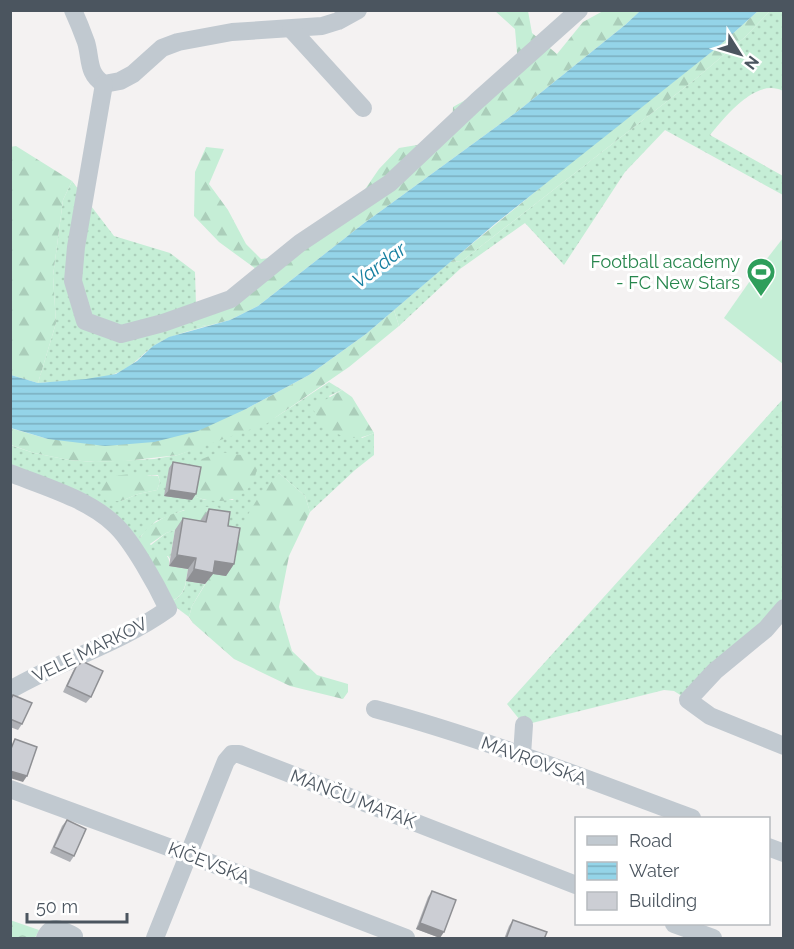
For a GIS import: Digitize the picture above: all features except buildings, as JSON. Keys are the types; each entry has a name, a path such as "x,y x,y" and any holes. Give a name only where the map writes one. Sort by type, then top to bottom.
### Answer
{"street":[{"path":"73,10 87,45 91,70 98,81 104,84 120,81 133,74 168,44 202,36 322,26 338,21 358,10"},
{"path":"104,84 76,247 73,281 85,321 121,334 164,323 231,299 300,243 390,183 579,10"},
{"path":"291,29 363,108"},
{"name":"VELE MARKOV","path":"10,473 81,503 115,524 125,536 168,609 130,632 10,690"},
{"path":"783,608 775,632 715,671 688,700 710,716 783,746"},
{"name":"MAVROVSKA","path":"375,709 429,723 522,755 687,817"},
{"path":"522,755 524,725"},
{"name":"MANČU MATAK","path":"155,939 226,761 232,754 239,754 575,885"},
{"name":"KIČEVSKA","path":"10,789 190,855 406,939"},
{"path":"677,925 713,939"},
{"path":"50,933 58,928 74,936"}],"green space":[{"path":"495,11 528,11 532,33 557,54 583,22 603,11 640,11 518,111 363,224 258,306 230,320 207,326 171,320 176,307 196,305 241,288 260,272 219,242 194,216 195,172 206,147 224,149 209,184 228,210 246,244 261,259 296,255 359,198 379,169 399,148 423,144 452,133 453,107 499,81 518,64 515,29"},
{"path":"758,11 770,11 745,37 693,81 462,261 450,262 592,145 719,46"},
{"path":"770,11 783,11 783,91 773,88 762,89 752,94 733,109 710,135 783,176 783,195 665,130 625,172 564,265 525,223 460,269 399,326 394,310 450,262 462,261 693,81 745,37"},
{"path":"16,146 72,181 63,200 53,276 56,323 38,383 11,375 10,147"},
{"path":"72,181 114,236 170,253 195,272 196,305 171,319 207,326 161,342 127,367 109,376 89,380 38,383 56,323 53,276 63,200"},
{"name":"Football academy - FC New Stars","path":"783,238 783,364 724,318"},
{"path":"394,310 399,326 349,367 266,424 178,455 125,461 69,460 34,453 11,445 10,428 48,439 246,409 309,375 366,334"},
{"path":"329,382 342,390 329,396 362,438 374,433 374,455 310,512 305,496 279,473 232,539 184,510 156,521 140,537 151,545 166,533 175,530 170,559 168,556 145,559 115,524 11,473 10,445 34,453 69,460 95,462 154,459 178,455 276,417","holes":["191,472 234,500 205,500 193,496","148,475 158,475 160,482 157,490 121,501"]},
{"path":"342,390 352,397 374,433 349,438 332,431 318,418 313,407"},
{"path":"783,399 783,608 688,700 674,691 664,690 524,725 507,704"},
{"path":"219,452 241,455 258,463 251,485 236,498 226,500 205,500 193,496 191,472 202,459"},
{"path":"279,473 305,496 310,512 289,556 279,607 292,651 317,675 348,684 348,692 343,699 290,686 234,659 189,617 192,606 258,498"},
{"path":"132,474 158,476 160,482 157,490 121,501 106,501 101,494 101,481 111,476"},
{"path":"199,507 218,507 225,515 198,534 175,530 166,533 141,550 137,545 147,529 162,518"},
{"path":"157,551 167,556 169,566 188,569 182,593 169,602 145,559 150,553"},
{"path":"186,581 205,584 192,606 189,617 169,602 181,594"},
{"path":"10,920 39,930 35,938 11,938"}],"water":[{"name":"Vardar","path":"640,11 758,11 719,46 496,223 366,334 309,375 246,409 198,431 154,442 105,446 48,439 11,428 11,375 38,383 116,374 169,337 230,320 258,306 363,224 518,111"}],"place":[{"name":"Football academy - FC New Stars","path":"761,298"}]}
